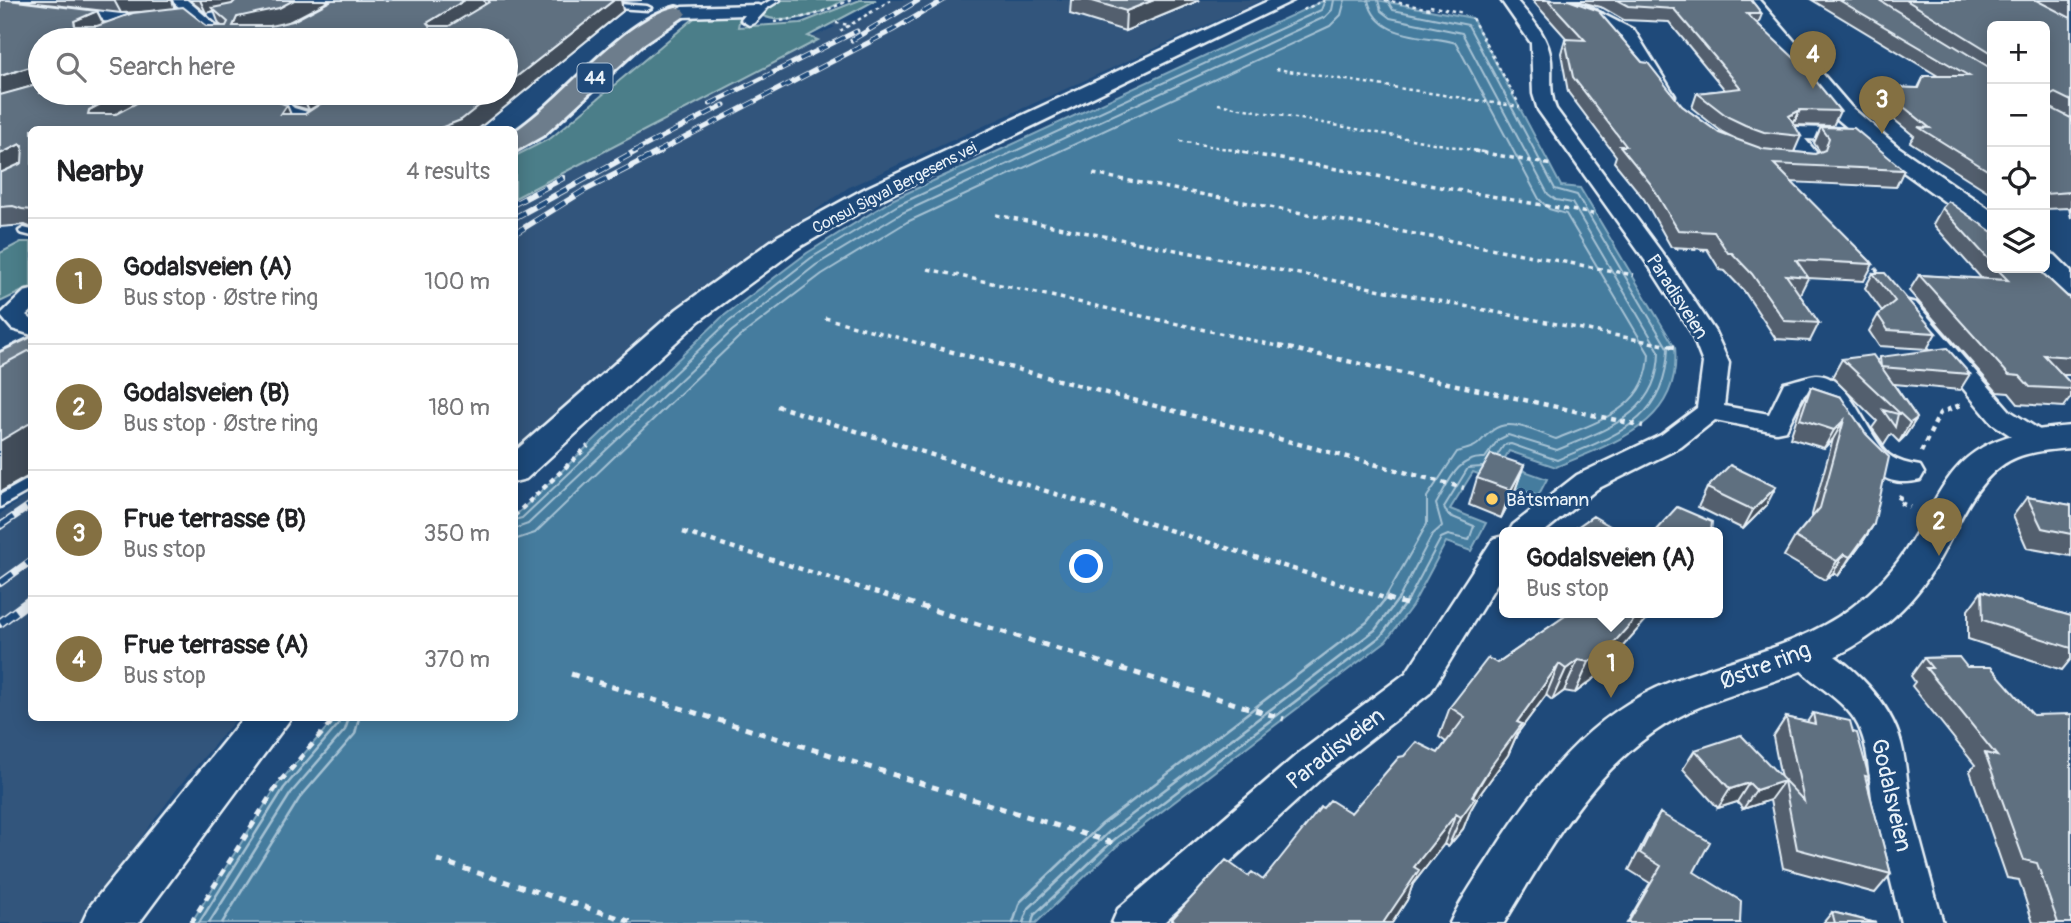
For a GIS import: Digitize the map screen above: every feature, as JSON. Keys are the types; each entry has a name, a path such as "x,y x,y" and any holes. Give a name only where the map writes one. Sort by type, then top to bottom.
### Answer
{"main road":[{"name":"44","path":"518,129 631,31 670,6"},
{"name":"44","path":"518,141 543,124 646,32 670,6"},
{"path":"0,352 28,335"},
{"path":"0,368 28,350"}],"street":[{"path":"178,0 210,28"},
{"name":"Paradisveien","path":"1508,0 1530,27 1541,50 1539,85 1547,110 1645,246 1712,349 1717,374 1710,411"},
{"path":"1547,0 1578,8 1628,33 1676,110"},
{"path":"1749,0 1843,112 1869,135 1987,219"},
{"path":"1760,0 1776,30"},
{"path":"0,6 138,21 223,17"},
{"path":"670,6 748,13"},
{"name":"Consul Sigval Bergesens vei","path":"518,467 688,315 788,242 875,193 1292,6"},
{"path":"0,24 49,12"},
{"path":"121,28 138,21"},
{"path":"280,105 305,124 332,106"},
{"path":"1765,159 1808,161 1809,153 1793,136 1796,134 1869,135"},
{"path":"2050,266 2071,287"},
{"path":"1888,285 2001,417 2054,439"},
{"path":"28,301 12,315 28,327"},
{"path":"1530,527 1587,482 1671,441 1710,411 1776,424 1793,389 1817,383 1832,392 1877,461 1892,470 1910,472"},
{"name":"Østre ring","path":"1476,923 1556,798 1592,754 1618,732 1664,704 1804,653 1861,621 1892,594 1920,560 1978,467 2001,452 2054,439"},
{"name":"Paradisveien","path":"1132,923 1312,764 1418,684 1499,555"},
{"name":"Godalsveien","path":"1804,653 1837,678 1868,710 1881,736 1892,806 1922,923"},
{"path":"108,923 220,776 266,721"}],"lane":[{"path":"748,13 776,0"},
{"path":"604,5 670,6"},
{"path":"0,502 28,484"}],"path":[{"path":"748,13 791,21 830,10 851,0"},
{"path":"840,31 891,0"},
{"path":"1292,6 1325,0"},
{"path":"1385,0 1464,13"},
{"path":"1429,0 1430,8"},
{"path":"1276,69 1520,106 1472,18"},
{"path":"836,23 851,25"},
{"path":"1218,104 1552,165"},
{"path":"1180,141 1598,214"},
{"path":"1093,174 1634,275"},
{"path":"996,215 1675,347"},
{"path":"1645,246 1722,251"},
{"path":"1857,259 1869,260 1888,285"},
{"path":"928,269 1643,426"},
{"path":"825,318 1464,488"},
{"path":"1910,472 1940,412 1958,405 2001,417"},
{"path":"777,406 1412,607"},
{"path":"518,512 593,441"},
{"path":"683,532 1284,719"},
{"path":"571,674 1119,845"},
{"path":"191,923 278,784 332,721"},
{"path":"437,860 635,923"}],"shaded area":[{"path":"888,0 1262,0 849,187 668,313 518,446 518,195 778,52 835,27 826,22 855,20"},
{"path":"28,495 28,721 234,721 180,785 78,923 0,923 0,514"}],"green space":[{"path":"782,0 844,0 803,18 780,20 759,14"},
{"path":"860,0 876,0 808,36 818,40 518,196 518,154 551,138 698,15 741,12 738,27 801,23"},
{"path":"21,242 28,242 28,288 0,302 0,253"}],"water":[{"path":"1325,0 1377,0 1472,18 1561,186 1580,188 1675,347 1674,373 1668,395 1656,412 1640,426 1600,449 1556,467 1509,451 1502,463 1547,479 1538,496 1473,472 1450,509 1486,523 1471,551 1446,542 1412,606 1386,641 1119,844 1036,923 191,923 278,784 332,721 518,721 518,513 721,318 807,253 894,199"}],"building":[{"path":"0,0 97,11 74,21 75,26 97,26 133,13 183,7 207,26 226,26 228,22 212,8 232,4 236,0 294,0 279,8 237,17 233,26 270,26 293,21 332,0 465,0 427,23 430,26 449,26 490,0 614,0 518,76 518,28 28,28 28,68 0,76"},
{"path":"1089,0 1154,0 1126,11"},
{"path":"1548,0 1568,0 1602,12 1600,13 1642,62 1648,63 1682,106 1719,133 1763,149 1815,154 1825,150 1829,138 1821,127 1854,128 1904,170 1774,164 1873,264 1796,260 1808,277 1786,275 1819,323 1785,321 1752,274 1732,253 1728,253 1714,232 1678,230 1650,183 1620,146 1626,146 1573,77 1565,39 1585,40"},
{"path":"1617,0 1751,0 1762,14 1747,14 1807,70 1840,111 1800,110 1789,116 1801,136 1764,132 1728,117 1697,93 1741,88 1674,9 1628,6"},
{"path":"1839,0 1879,0 1987,66 1987,170 1918,127 1930,128 1879,87 1919,88 1924,76 1969,76"},
{"path":"1906,0 2036,0 2071,18 2071,101 2055,93 2051,95 2051,108 2071,118 2071,192 2050,194 2050,21 1987,21 1987,50"},
{"path":"28,87 28,105 98,105 89,110 88,114 116,114 133,105 287,105 281,114 305,114 319,105 480,105 461,120 445,126 28,126 28,210 13,206 0,207 0,173 22,163 23,145 0,154 0,95"},
{"path":"1948,201 1987,228 1987,258 1942,208"},
{"path":"1873,273 1885,273 1936,333 1888,330 1878,315 1895,301"},
{"path":"2001,273 2042,273 2071,300 2071,357 2044,355 2071,384 2071,389 2030,387 2020,376 2009,375 1919,275 2008,280"},
{"path":"1947,348 1970,374 1881,367 1880,357"},
{"path":"28,351 28,424 0,441 0,366"},
{"path":"1873,355 1917,418 1910,423 1842,359"},
{"path":"1811,387 1841,397 1866,434 1889,457 1874,524 1850,557 1844,554 1837,561 1795,537 1820,508 1844,420 1834,430 1800,419"},
{"path":"1883,410 1898,414 1895,427"},
{"path":"1491,454 1524,465 1511,490 1477,478"},
{"path":"1730,465 1776,487 1753,510 1707,488"},
{"path":"2027,497 2071,505 2071,534 2042,528"},
{"path":"1677,507 1712,522 1712,527 1659,527"},
{"path":"1593,516 1612,527 1577,527"},
{"path":"1982,591 2071,616 2071,648 1983,620"},
{"path":"1562,618 1636,618 1611,646 1589,662 1578,660 1566,669 1559,664 1517,722 1522,724 1491,766 1472,796 1475,798 1461,817 1456,814 1414,867 1419,870 1383,923 1177,923 1172,919 1226,860 1248,876 1252,872 1263,880 1321,807 1330,800 1351,813 1399,757 1404,756 1416,742 1438,753 1465,717 1450,707 1488,658 1497,663"},
{"path":"1959,657 1967,667 1991,667 2033,715 2071,714 2071,923 2058,923 2037,863 2024,860 1985,753 1997,756 1926,668 1932,668 1924,658"},
{"path":"1813,713 1850,721 1853,732 1857,733 1869,777 1865,776 1891,874 1797,849 1784,781 1756,790 1749,783 1730,789 1695,750 1741,735 1804,801 1786,717 1815,724"},
{"path":"1660,813 1710,842 1694,872 1741,901 1740,923 1628,923 1661,866 1640,853"},
{"path":"1832,912 1876,923 1835,923"}],"railway":[{"path":"852,40 919,0"},
{"path":"657,152 893,30 944,0"},
{"path":"710,104 857,31"},
{"path":"633,152 724,105"},
{"path":"518,216 636,151"},
{"path":"518,232 585,190 661,151"},
{"path":"518,202 563,178"},
{"path":"0,526 28,507"},
{"path":"0,583 28,563"},
{"path":"0,623 28,602"}],"place":[{"name":"Frue terrasse (A)","path":"1813,89"},
{"name":"Frue terrasse (B)","path":"1882,134"},
{"name":"Båtsmann","path":"1492,499"},
{"name":"Godalsveien (B)","path":"1939,556"},
{"name":"Godalsveien (A)","path":"1611,698"}]}
